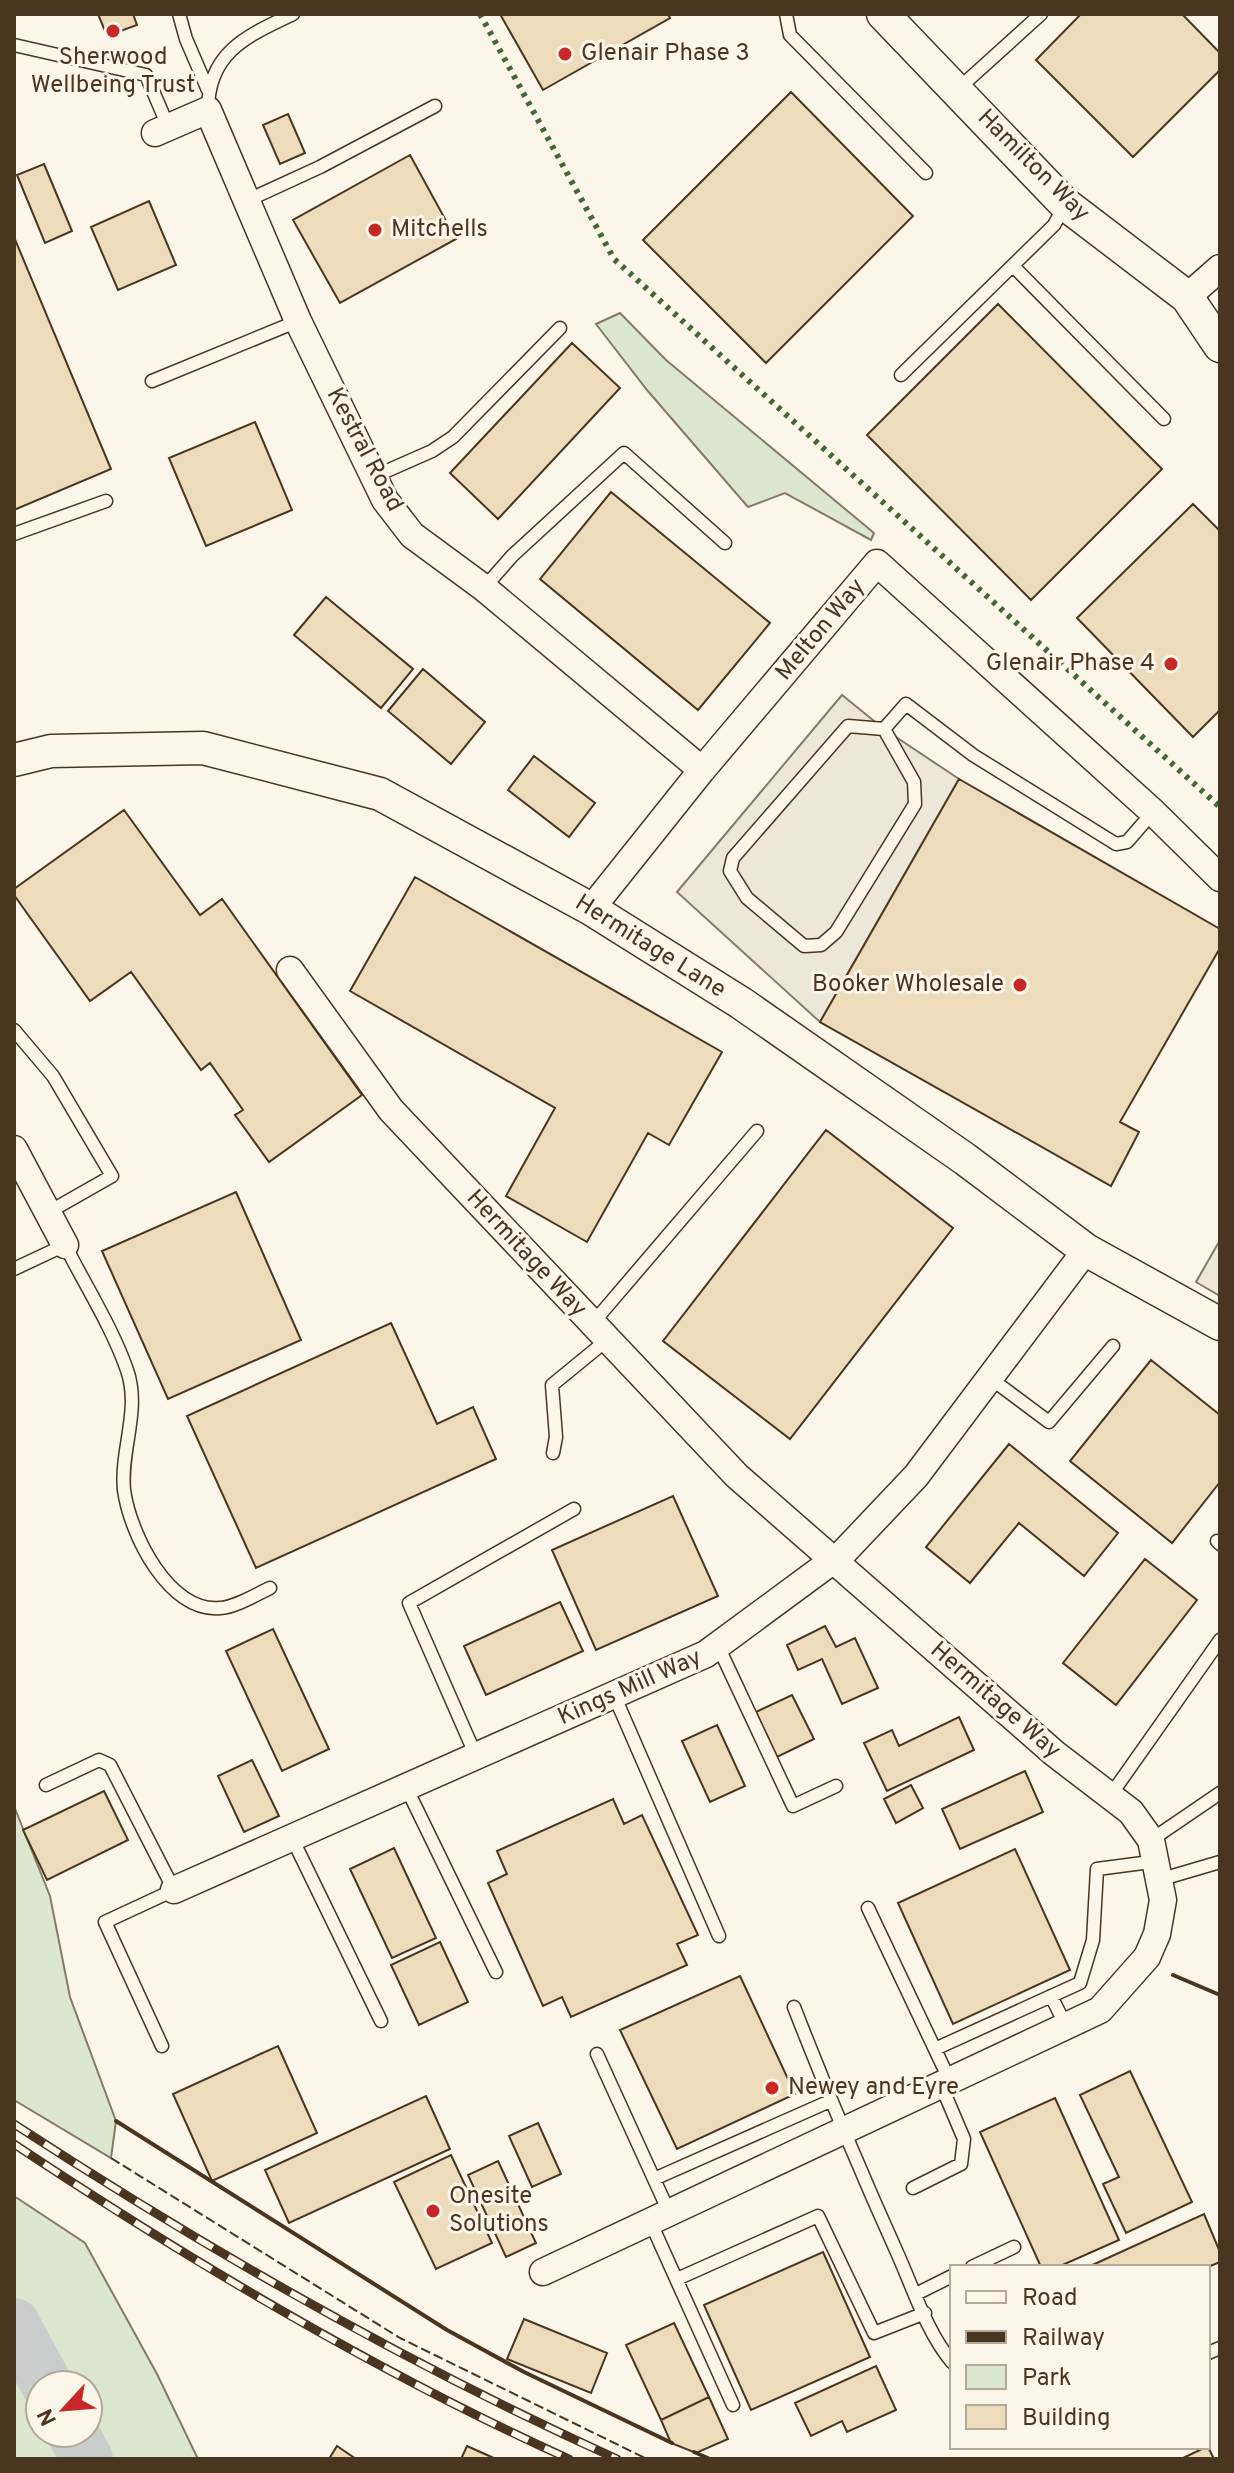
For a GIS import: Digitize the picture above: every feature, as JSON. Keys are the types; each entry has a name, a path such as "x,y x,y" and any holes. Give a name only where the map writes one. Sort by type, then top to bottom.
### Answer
{"street":[{"name":"Hamilton Way","path":"883,14 1065,204 1187,297 1220,346"},
{"path":"162,130 208,100"},
{"name":"Kestral Road","path":"208,100 246,201 298,321 385,500 412,535 484,588 702,770"},
{"path":"1187,297 1220,268"},
{"name":"Melton Way","path":"591,909 702,770 877,563 1153,812 1220,878"},
{"name":"Hermitage Lane","path":"14,760 51,751 203,748 380,794 591,909 741,1003 965,1159 1086,1250 1220,1324"},
{"name":"Hermitage Way","path":"290,970 391,1110 737,1476 1054,1753 1131,1812 1157,1860"},
{"path":"14,1149 65,1245"},
{"name":"Kings Mill Way","path":"174,1890 718,1646 833,1560 916,1476 1086,1250"},
{"path":"543,2272 1100,2010 1147,1957 1157,1934 1163,1900 1157,1860"}],"lane":[{"path":"179,14 208,100"},
{"path":"208,100 223,56 256,32 293,14"},
{"path":"786,14 790,35 926,173"},
{"path":"957,90 1041,14"},
{"path":"14,45 146,75 162,130"},
{"path":"246,201 320,167 435,106"},
{"path":"901,375 1054,225 1065,204"},
{"path":"1013,266 1164,419"},
{"path":"152,381 298,321"},
{"path":"373,477 432,451 453,437 560,328"},
{"path":"484,588 512,556 624,453 725,543"},
{"path":"14,534 106,501"},
{"path":"884,729 906,704 973,755 1116,844 1127,842 1153,812"},
{"path":"848,726 884,729 914,782 915,804 836,932 821,945 804,946 747,898 730,871 733,858 848,726"},
{"path":"14,1030 53,1076 112,1176 47,1213"},
{"path":"553,1453 556,1437 552,1385 599,1332 757,1131"},
{"path":"14,1269 65,1245 127,1370 133,1399 124,1490 153,1566 176,1594 198,1607 222,1609 270,1588"},
{"path":"990,1378 1049,1422 1113,1346"},
{"path":"476,1756 409,1603 574,1509"},
{"path":"1110,1796 1220,1640"},
{"path":"718,1646 793,1806 836,1786"},
{"path":"614,1695 719,1936"},
{"path":"46,1785 99,1760 110,1765 174,1890 105,1922 162,2046"},
{"path":"406,1787 496,1972"},
{"path":"1157,1860 1220,1793"},
{"path":"292,1838 381,2021"},
{"path":"935,2049 1080,1983 1093,1940 1097,1869 1157,1860 1220,1862"},
{"path":"868,1908 935,2049 964,2139 961,2164 913,2188"},
{"path":"1051,1996 1066,2026"},
{"path":"794,2007 843,2131 943,2352 950,2360"},
{"path":"597,2054 654,2179 659,2217 677,2279 733,2405"},
{"path":"654,2179 830,2101"},
{"path":"677,2279 818,2216 874,2333 925,2313"},
{"path":"976,2265 1014,2247"},
{"path":"916,2294 950,2277"}],"green space":[{"path":"620,313 666,360 874,533 871,540 785,493 748,507 647,390 596,324"},
{"path":"14,1806 50,1896 70,1997 116,2121 111,2158 14,2100"},
{"path":"14,2196 85,2243 157,2374 198,2459 14,2459"}],"shaded area":[{"path":"842,695 884,729 959,779 820,1022 677,892"},
{"path":"1220,1240 1220,1296 1196,1282"}],"building":[{"name":"Sherwood Wellbeing Trust","path":"98,14 133,14 137,25 107,36"},
{"name":"Glenair Phase 3","path":"500,14 668,14 670,18 543,90"},
{"path":"1081,14 1182,14 1220,53 1220,70 1133,157 1036,60"},
{"path":"791,92 913,216 766,363 643,240"},
{"path":"288,114 305,153 280,164 263,125"},
{"name":"Mitchells","path":"410,155 456,239 340,303 293,220"},
{"path":"44,164 72,231 45,243 17,175"},
{"path":"149,201 176,265 118,290 91,227"},
{"path":"14,237 111,469 14,510"},
{"path":"998,304 1162,469 1031,600 867,435"},
{"path":"572,343 620,388 498,519 450,473"},
{"path":"255,422 292,510 206,546 169,458"},
{"path":"611,492 770,623 698,710 540,579"},
{"name":"Glenair Phase 4","path":"1193,504 1220,531 1220,710 1193,737 1077,618"},
{"path":"326,597 413,669 381,708 294,635"},
{"path":"423,669 485,722 451,764 388,711"},
{"path":"534,756 595,803 569,837 508,790"},
{"name":"Booker Wholesale","path":"959,779 1220,929 1220,948 1120,1122 1139,1132 1111,1186 820,1022"},
{"path":"124,810 200,915 222,899 362,1095 269,1162 235,1115 243,1110 210,1063 201,1070 131,972 90,1001 14,895 14,889"},
{"path":"415,877 722,1052 669,1145 648,1133 587,1242 506,1196 555,1108 350,991"},
{"path":"826,1130 953,1228 790,1439 663,1341"},
{"path":"236,1192 301,1340 168,1399 102,1251"},
{"path":"391,1323 437,1424 473,1407 496,1459 256,1568 187,1416"},
{"path":"1151,1360 1220,1415 1220,1482 1172,1543 1070,1461"},
{"path":"1009,1444 1118,1533 1084,1576 1019,1523 970,1583 926,1547"},
{"path":"673,1496 718,1596 596,1650 552,1550"},
{"path":"1145,1559 1197,1600 1116,1705 1063,1663"},
{"path":"560,1602 583,1651 486,1695 464,1646"},
{"path":"825,1626 836,1647 855,1638 878,1688 842,1704 822,1659 798,1670 787,1645"},
{"path":"273,1629 329,1749 282,1771 226,1651"},
{"path":"792,1695 814,1739 777,1757 756,1712"},
{"path":"959,1717 974,1750 887,1791 864,1743 892,1730 899,1746"},
{"path":"717,1725 745,1786 710,1802 682,1741"},
{"path":"252,1760 279,1816 244,1832 218,1776"},
{"path":"1025,1771 1043,1812 960,1849 942,1809"},
{"path":"911,1785 923,1808 896,1823 884,1799"},
{"path":"104,1791 128,1840 47,1880 23,1830"},
{"path":"613,1799 624,1824 642,1815 698,1935 677,1944 687,1965 571,2017 562,1997 543,2006 488,1883 507,1874 497,1851"},
{"path":"394,1848 436,1938 392,1958 350,1869"},
{"path":"1015,1849 1070,1970 953,2024 898,1903"},
{"path":"440,1942 468,2002 419,2025 391,1965"},
{"path":"740,1976 795,2094 677,2149 620,2030"},
{"path":"278,2046 317,2133 212,2181 173,2094"},
{"path":"1130,2071 1192,2202 1126,2233 1103,2184 1119,2177 1080,2095"},
{"path":"426,2096 450,2149 289,2223 265,2170"},
{"path":"1055,2098 1119,2240 1063,2265 1040,2265 980,2132"},
{"path":"538,2123 561,2174 532,2187 509,2136"},
{"path":"451,2155 492,2243 436,2269 394,2182"},
{"path":"498,2161 536,2243 506,2257 468,2175"},
{"path":"1204,2214 1220,2252 1220,2262 1210,2266 1092,2265"},
{"path":"823,2252 870,2357 751,2410 704,2305"},
{"path":"524,2319 607,2353 591,2393 507,2359"},
{"path":"674,2323 709,2397 661,2420 626,2345"},
{"path":"876,2366 896,2410 847,2432 842,2421 811,2436 795,2403"},
{"path":"709,2397 728,2439 696,2453 671,2443 661,2420"},
{"path":"337,2446 356,2459 329,2459"},
{"path":"467,2446 496,2459 461,2459"},
{"path":"1202,2449 1209,2449 1214,2459 1181,2459"}],"waterway":[{"path":"14,2324 38,2369"},
{"path":"82,2449 87,2459"}],"railway":[{"path":"14,2124 160,2216 309,2303 461,2384 617,2459"},
{"path":"14,2144 285,2313 426,2390 569,2459"}],"hedge":[{"path":"480,14 614,259 1220,807"}],"fence":[{"path":"111,2158 400,2338 647,2459"}],"wall":[{"path":"1173,1975 1220,1995"},
{"path":"116,2121 447,2330 524,2372 672,2443"},
{"path":"694,2452 710,2459"}],"place":[{"name":"Sherwood Wellbeing Trust","path":"113,31"},
{"name":"Glenair Phase 3","path":"565,54"},
{"name":"Mitchells","path":"375,230"},
{"name":"Glenair Phase 4","path":"1171,664"},
{"name":"Booker Wholesale","path":"1020,985"},
{"name":"Newey and Eyre","path":"772,2088"},
{"name":"Onesite Solutions","path":"433,2211"}]}
